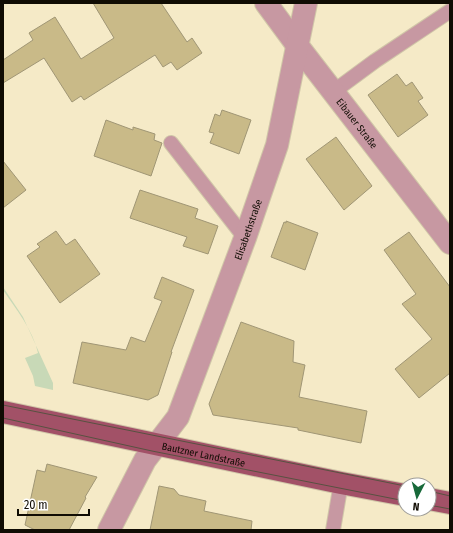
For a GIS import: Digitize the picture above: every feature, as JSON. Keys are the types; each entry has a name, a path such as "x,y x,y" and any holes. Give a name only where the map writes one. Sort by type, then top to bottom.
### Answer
{"main road":[{"name":"Bautzner Landstraße","path":"3,412 156,445 397,494"},
{"path":"437,501 450,503"}],"street":[{"name":"Eibauer Straße","path":"266,3 450,243"},
{"name":"Elisabethstraße","path":"109,530 145,460 178,417 245,238 277,145 306,3"}],"lane":[{"path":"333,92 375,61 450,11"},
{"path":"171,142 245,238"},
{"path":"333,530 341,483"}],"green space":[{"path":"3,287 23,317 27,327 3,290"},
{"path":"36,345 53,383 53,390 35,386 33,376 25,358 38,353"}],"building":[{"path":"93,3 161,3 187,42 192,38 202,53 177,70 171,62 163,67 155,55 84,100 81,96 72,102 44,58 3,83 3,60 33,40 29,33 55,17 81,59 114,38"},
{"path":"397,74 406,86 412,82 423,98 418,101 428,115 398,137 368,95"},
{"path":"222,110 251,120 239,154 210,143 214,133 209,132 215,114 220,116"},
{"path":"106,120 133,130 133,127 155,134 154,140 162,143 151,176 94,156"},
{"path":"336,137 372,186 344,210 306,159"},
{"path":"3,161 26,190 3,208"},
{"path":"140,190 198,209 195,218 218,226 208,254 183,246 187,237 130,218"},
{"path":"286,221 318,233 305,270 271,257 284,222 286,223"},
{"path":"56,231 66,245 75,239 100,274 60,303 27,256 40,247 37,244"},
{"path":"409,232 450,287 450,373 419,398 395,369 432,339 402,304 416,294 384,250"},
{"path":"162,277 194,290 171,352 158,395 148,400 73,383 82,342 126,350 131,337 145,342 162,301 154,298"},
{"path":"241,322 294,341 293,362 305,365 299,397 367,411 361,443 298,430 298,428 213,415 209,404"},
{"path":"47,464 97,477 85,497 86,498 69,530 35,530 25,525 37,470 45,472"},
{"path":"159,486 174,489 179,495 206,501 204,511 252,521 251,530 150,530"}],"tram line":[{"path":"3,405 397,484"},
{"path":"3,418 152,451 397,499"},
{"path":"437,493 450,496"},
{"path":"437,507 450,509"}]}
